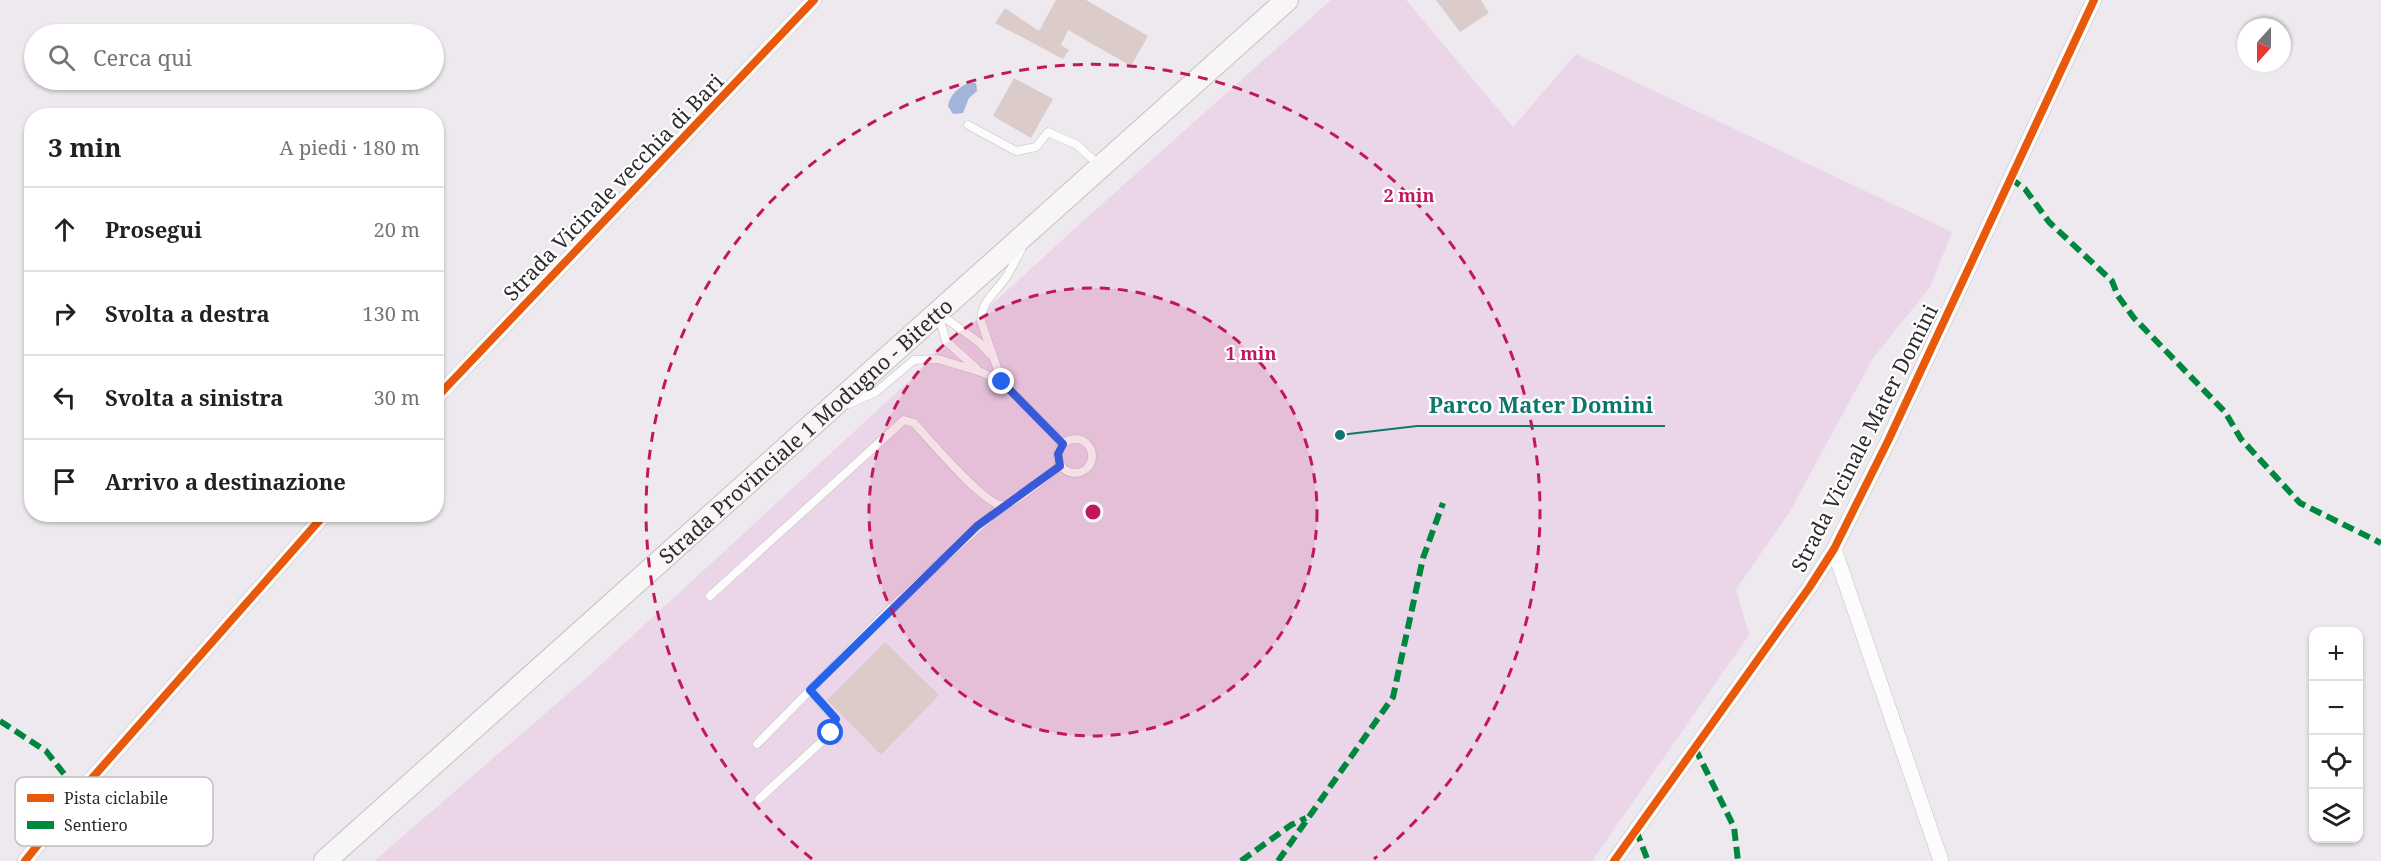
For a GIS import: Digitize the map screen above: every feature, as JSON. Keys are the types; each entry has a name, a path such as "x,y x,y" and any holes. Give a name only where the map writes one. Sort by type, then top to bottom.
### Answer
{"main road":[{"name":"Strada Provinciale 1 Modugno - Bitetto","path":"325,861 1287,0"}],"street":[{"name":"Strada Vicinale vecchia di Bari","path":"444,390 814,0"},
{"name":"Strada Vicinale Mater Domini","path":"1614,861 1809,588 1834,549 1888,441 2094,0"},
{"path":"93,777 318,522"},
{"path":"1834,549 1941,861"},
{"path":"25,861 37,846"}],"lane":[{"path":"968,124 1016,151 1036,147 1048,132 1077,145 1100,166"},
{"path":"1002,382 981,321 984,302 1004,279 1034,226"},
{"path":"938,312 980,343 993,358"},
{"path":"938,312 946,341 981,372"},
{"path":"826,415 876,392 914,360 938,359 981,372 1002,382 1063,444"},
{"path":"710,596 870,447 904,420 915,423 974,488 994,504 1002,506"},
{"path":"1073,439 1084,441 1092,450 1092,461 1081,473 1069,473 1060,466 1058,454 1063,444 1073,439"},
{"path":"757,744 903,597 1002,506 1017,498 1060,466"},
{"path":"759,799 831,733 836,719 810,690"}],"shaded area":[{"path":"1331,0 1406,0 1513,127 1576,54 1952,232 1930,287 1873,358 1789,513 1736,589 1749,635 1592,861 374,861 591,674 1073,230"}],"water":[{"path":"970,82 976,83 977,91 969,98 963,113 953,114 948,106 953,94"}],"building":[{"path":"1056,0 1086,0 1148,36 1131,66 1068,30 1061,45 1069,50 1063,59 995,23 1005,8 1039,31"},
{"path":"1436,0 1481,0 1489,13 1460,32"},
{"path":"1014,78 1053,99 1031,138 993,116"},
{"path":"885,642 939,695 881,755 827,700"}],"marked path":[{"path":"2010,178 2025,189 2049,222 2112,281 2118,296 2134,318 2225,412 2241,439 2300,503 2381,543"},
{"path":"1278,861 1393,697 1423,558 1443,503"},
{"path":"0,721 46,751 66,777"},
{"path":"1695,748 1734,827 1738,861"},
{"path":"1241,861 1291,825 1306,818"},
{"path":"1636,830 1648,861"}],"cycle path":[{"path":"444,390 814,0"},
{"path":"1614,861 1809,588 1834,549 1888,441 2094,0"},
{"path":"93,777 318,522"},
{"path":"25,861 37,846"}],"place":[{"name":"Parco Mater Domini","path":"1340,435"}],"route":[{"path":"831,733 836,719 810,690 895,604 977,526 1060,466 1058,454 1063,444 1002,382"}]}
